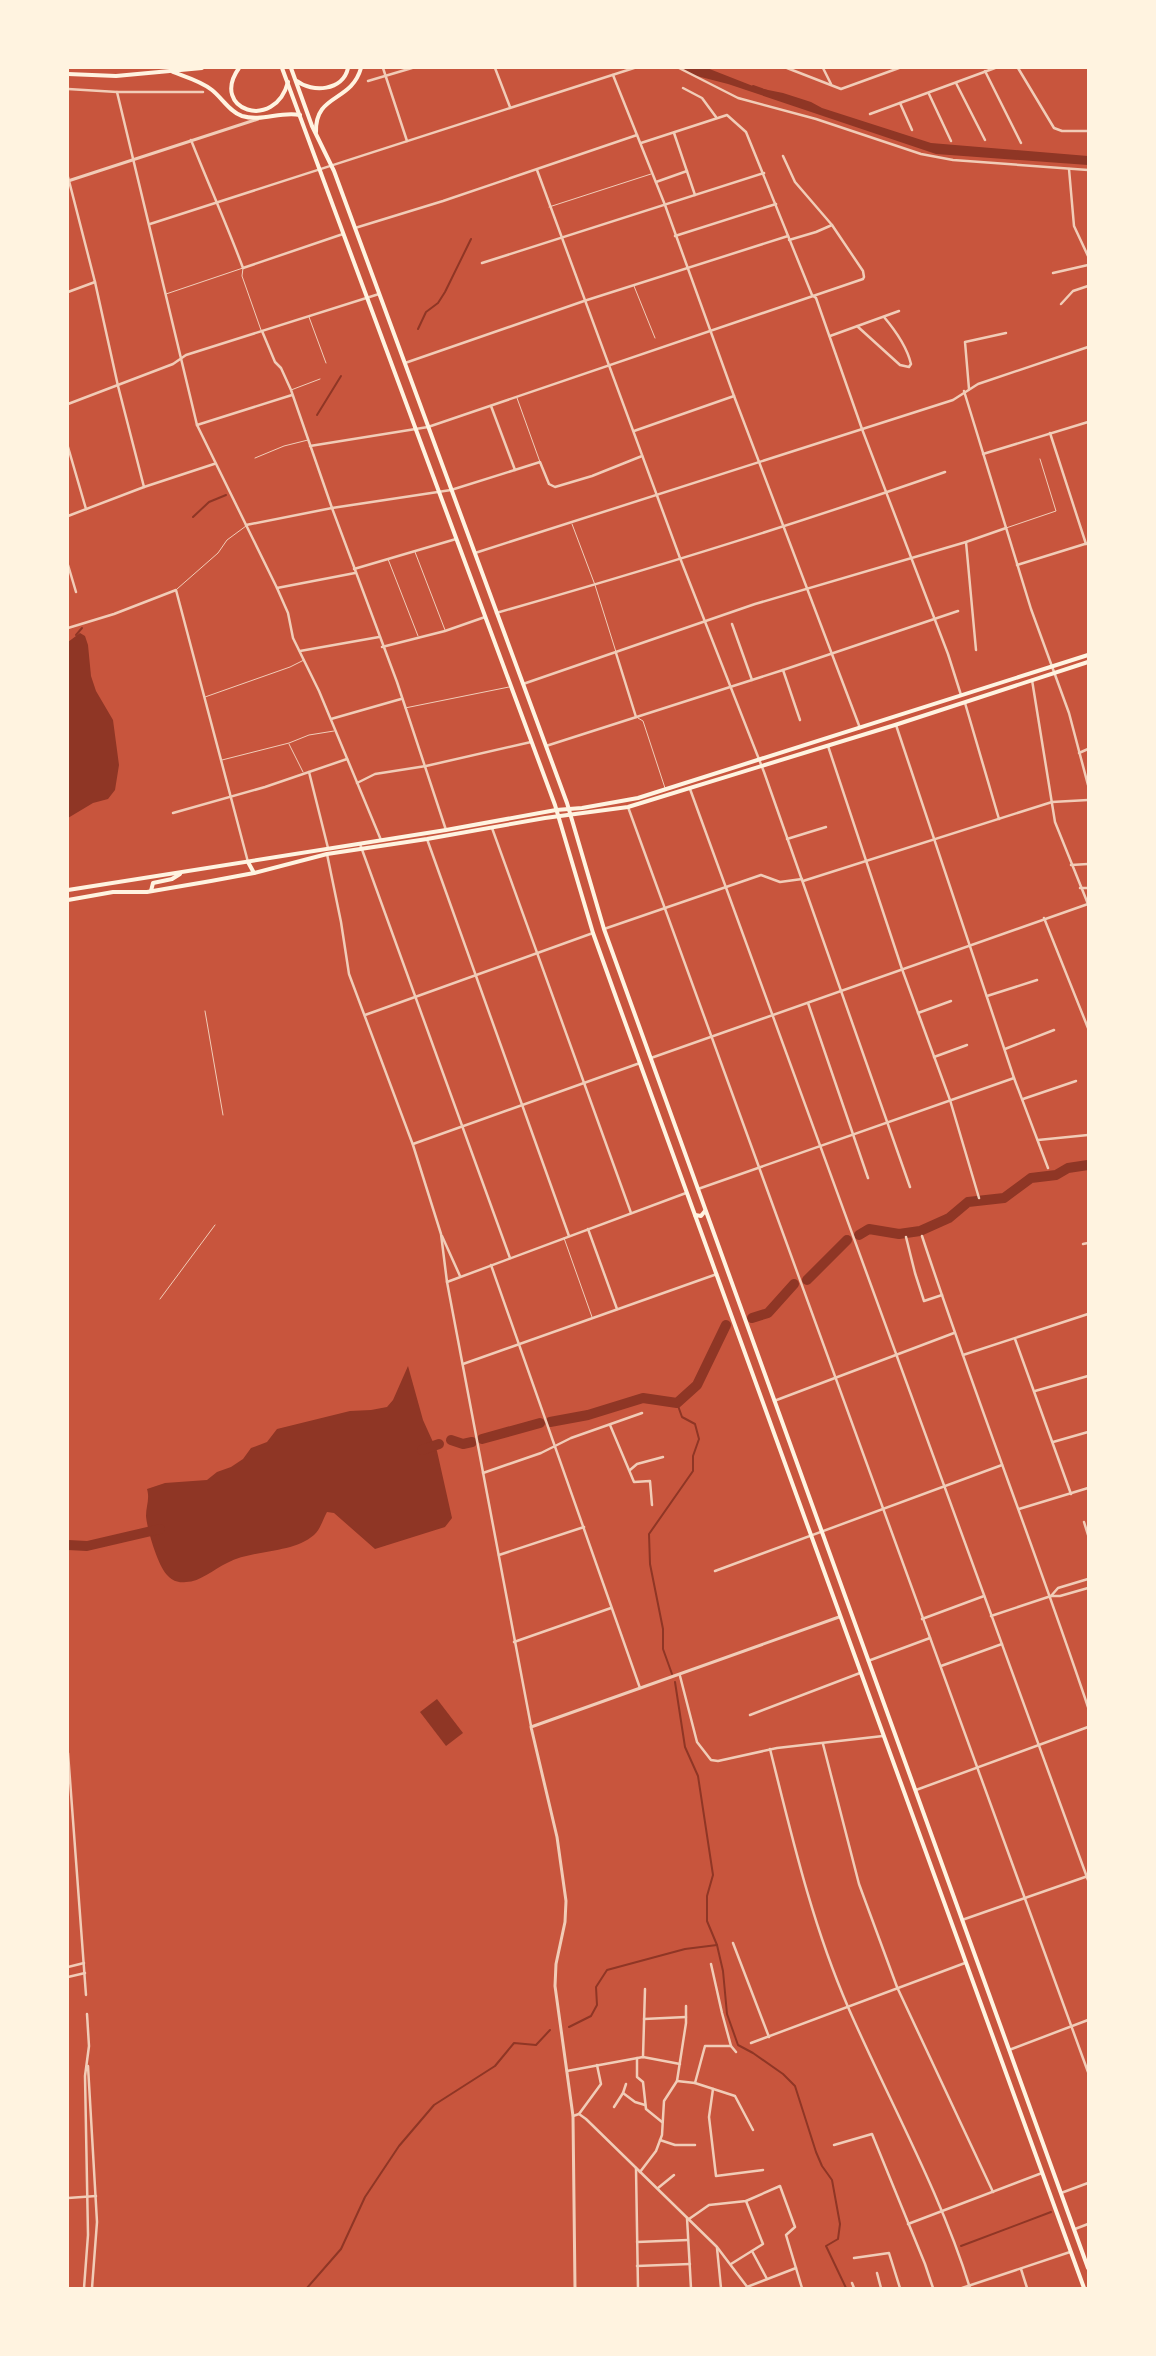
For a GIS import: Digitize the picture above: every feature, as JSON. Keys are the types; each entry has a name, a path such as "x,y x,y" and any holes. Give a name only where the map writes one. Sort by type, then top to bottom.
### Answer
{"main road":[{"path":"68,74 116,76 202,68"},
{"path":"239,68 230,82 230,89 232,98 246,110 256,112 278,103 285,92 288,82"},
{"path":"282,68 440,491 556,810 593,933 717,1274 809,1535 1084,2288"},
{"path":"290,68 316,134 332,166 569,809 604,929 1088,2268"},
{"path":"295,79 313,88 324,88 342,79 348,68"},
{"path":"316,134 316,119 320,110 351,87 357,79 361,68"},
{"path":"173,72 197,81 212,90 240,115 258,119 280,114 300,115"},
{"path":"68,890 446,830 556,810 621,802 666,791 1088,655"},
{"path":"68,900 113,892 150,891 254,873 327,854 427,839 557,816 628,807 762,767 1088,662"},
{"path":"248,862 254,873"},
{"path":"150,891 153,882 172,879 182,872"},
{"path":"694,1214 700,1216 705,1211"},
{"path":"703,1238 706,1233 713,1233"},
{"path":"793,1487 804,1483"},
{"path":"976,1994 987,1990"},
{"path":"981,2006 992,2002"}],"street":[{"path":"383,68 407,141"},
{"path":"368,81 412,68"},
{"path":"495,68 510,107"},
{"path":"150,224 634,68"},
{"path":"679,68 738,98 816,119 921,154 953,160 1088,170"},
{"path":"787,68 841,89 899,68"},
{"path":"823,68 832,85"},
{"path":"870,114 929,94 995,68"},
{"path":"1018,68 1054,128 1062,131 1088,131"},
{"path":"985,72 1021,143"},
{"path":"613,75 665,205 686,268 861,729"},
{"path":"956,84 985,140"},
{"path":"684,88 702,98 716,117"},
{"path":"68,89 117,92 203,92"},
{"path":"117,92 197,425 277,588 288,614 290,629 381,840"},
{"path":"929,94 951,141"},
{"path":"900,104 912,130"},
{"path":"641,143 716,117 727,115 746,132 812,295 816,298 862,429 888,492 910,558 962,696"},
{"path":"144,487 118,386 96,282 68,179 258,119"},
{"path":"674,132 695,195"},
{"path":"355,228 537,170 638,135"},
{"path":"191,140 216,202 222,212 243,268 344,233"},
{"path":"310,446 428,428 862,279 864,273 832,225 795,182 783,156"},
{"path":"1069,169 1074,226 1088,256"},
{"path":"537,170 549,207 680,558 760,761 910,1187"},
{"path":"656,182 687,171"},
{"path":"482,263 764,173"},
{"path":"675,236 776,204"},
{"path":"789,240 832,225"},
{"path":"404,363 584,301 788,236"},
{"path":"1053,273 1088,265"},
{"path":"68,292 96,282"},
{"path":"1061,304 1073,291 1088,286"},
{"path":"68,404 118,386 180,360 186,355 379,294"},
{"path":"830,336 899,311"},
{"path":"857,326 900,365 909,367 911,364 910,359 899,337 884,317"},
{"path":"262,330 275,362 281,368 291,390 355,573 426,766 446,830"},
{"path":"969,388 965,342 1006,332"},
{"path":"475,553 953,400 969,388 996,377 1088,346"},
{"path":"964,391 1017,565 1051,668 1069,713 1088,785"},
{"path":"197,425 292,396"},
{"path":"633,431 734,396"},
{"path":"491,406 515,470"},
{"path":"983,454 1088,422"},
{"path":"1017,565 1087,543 1050,433"},
{"path":"68,447 86,509"},
{"path":"246,525 332,508 451,490 540,462 552,486 592,476 642,456"},
{"path":"68,516 144,487 215,464"},
{"path":"496,613 595,585 784,526 945,472"},
{"path":"523,684 807,587 966,542 1006,528"},
{"path":"354,569 456,539"},
{"path":"966,542 976,650"},
{"path":"68,565 76,592"},
{"path":"277,588 355,573"},
{"path":"68,628 114,614 176,590 248,862"},
{"path":"546,746 783,670 958,611"},
{"path":"382,647 445,631 486,617"},
{"path":"732,624 752,680"},
{"path":"300,651 379,638"},
{"path":"616,653 636,716"},
{"path":"783,670 800,720"},
{"path":"651,1059 1044,918 1088,904 1057,830 1032,680"},
{"path":"330,719 402,699"},
{"path":"964,702 999,819"},
{"path":"895,725 1014,1078 1048,1168"},
{"path":"356,783 375,774 426,766 531,742"},
{"path":"828,746 868,861 902,969 950,1100 978,1198"},
{"path":"1080,752 1088,749"},
{"path":"172,813 265,787 347,759"},
{"path":"309,772 328,849"},
{"path":"690,789 1088,1880"},
{"path":"604,929 761,875 780,882 802,880 868,861 1052,802 1088,800"},
{"path":"628,807 837,1378 922,1619 1026,1897 1088,2072"},
{"path":"787,839 826,827"},
{"path":"492,828 631,1213"},
{"path":"427,839 569,1236"},
{"path":"360,844 510,1258"},
{"path":"327,854 341,922 346,962 412,1144 441,1234 460,1276"},
{"path":"1071,865 1088,864"},
{"path":"1080,888 1088,888"},
{"path":"1044,918 1088,1028"},
{"path":"364,1015 593,933"},
{"path":"987,996 1037,980"},
{"path":"918,1013 950,1001"},
{"path":"808,1004 868,1178"},
{"path":"1005,1049 1054,1030"},
{"path":"934,1057 967,1045"},
{"path":"412,1144 640,1063"},
{"path":"698,1189 1014,1078"},
{"path":"1022,1099 1076,1081"},
{"path":"1038,1140 1088,1135"},
{"path":"447,1282 686,1193"},
{"path":"588,1229 617,1309"},
{"path":"441,1234 447,1282 514,1642 564,1876 565,1922 556,1964 554,1986 568,2071 573,2116 575,2288"},
{"path":"922,1236 954,1334 1020,1509 1088,1706"},
{"path":"906,1238 914,1273 924,1300 942,1295"},
{"path":"1083,1244 1088,1243"},
{"path":"492,1265 640,1689"},
{"path":"463,1364 717,1274"},
{"path":"963,1355 1088,1314"},
{"path":"774,1401 954,1334"},
{"path":"1015,1339 1071,1494"},
{"path":"1034,1391 1088,1376"},
{"path":"483,1473 555,1446 571,1438 642,1413"},
{"path":"610,1425 634,1482 650,1481 652,1505"},
{"path":"1053,1442 1088,1432"},
{"path":"630,1470 637,1464 663,1457"},
{"path":"715,1571 821,1530 1002,1465"},
{"path":"1020,1509 1088,1488"},
{"path":"1084,1522 1088,1535"},
{"path":"499,1556 584,1527"},
{"path":"1051,1596 1058,1588 1088,1579"},
{"path":"991,1616 1051,1596 1060,1596 1088,1588"},
{"path":"922,1619 984,1596"},
{"path":"514,1642 611,1608"},
{"path":"532,1727 680,1676 839,1617"},
{"path":"868,1661 930,1638"},
{"path":"941,1666 1002,1644"},
{"path":"750,1715 860,1673"},
{"path":"680,1676 697,1742 709,1759 718,1761 770,1750 883,1736"},
{"path":"915,1791 1088,1727"},
{"path":"823,1744 859,1884 897,1987 993,2192"},
{"path":"770,1750 810,1908 848,2006 944,2212 970,2287"},
{"path":"68,1753 69,1810 86,1995"},
{"path":"962,1920 1088,1876"},
{"path":"734,1943 769,2038"},
{"path":"68,1967 84,1963"},
{"path":"751,2044 897,1987 965,1963"},
{"path":"712,1964 732,2046 736,2052"},
{"path":"68,1977 85,1973"},
{"path":"643,2057 645,1989"},
{"path":"640,2172 654,2156 660,2140 664,2101 677,2081 686,2006"},
{"path":"88,2014 88,2064 97,2237 92,2288"},
{"path":"644,2019 686,2017"},
{"path":"1009,2050 1088,2020"},
{"path":"695,2084 704,2049 709,2045 732,2046"},
{"path":"568,2071 643,2057 680,2064"},
{"path":"637,2058 637,2077 643,2084 645,2105 649,2113 662,2122"},
{"path":"84,2288 88,2235 85,2076 88,2064"},
{"path":"573,2116 579,2114 601,2084 597,2065"},
{"path":"677,2081 713,2088 735,2096 753,2130"},
{"path":"614,2106 623,2093 626,2084"},
{"path":"713,2088 709,2117 716,2176 763,2170"},
{"path":"623,2093 635,2102 645,2105"},
{"path":"579,2114 658,2188 717,2247 747,2288 796,2268"},
{"path":"834,2145 872,2134 926,2264 933,2288"},
{"path":"660,2140 675,2145 695,2145"},
{"path":"636,2168 638,2288"},
{"path":"908,2224 944,2212 1042,2173"},
{"path":"658,2188 669,2177 674,2175"},
{"path":"1061,2193 1088,2183"},
{"path":"688,2218 710,2205 746,2201 780,2186 795,2227 786,2235 802,2288"},
{"path":"68,2198 96,2196"},
{"path":"731,2264 764,2244 746,2201"},
{"path":"688,2218 691,2288"},
{"path":"1075,2229 1088,2224"},
{"path":"636,2242 688,2240"},
{"path":"717,2247 721,2288"},
{"path":"752,2251 767,2279"},
{"path":"962,2288 970,2287 1070,2252"},
{"path":"854,2258 889,2253 900,2288"},
{"path":"637,2266 690,2264"},
{"path":"1021,2269 1027,2288"},
{"path":"877,2273 881,2288"},
{"path":"852,2283 854,2288"}],"lane":[{"path":"549,207 652,173"},
{"path":"166,294 243,268 242,276 262,330"},
{"path":"634,285 655,338"},
{"path":"308,316 326,363"},
{"path":"291,390 320,379"},
{"path":"517,397 540,462"},
{"path":"255,458 284,446 308,440"},
{"path":"1006,528 1056,511 1040,459"},
{"path":"572,523 595,585 616,653"},
{"path":"176,590 218,553 227,540 246,525"},
{"path":"414,551 445,631"},
{"path":"387,558 419,637"},
{"path":"204,698 290,667 304,660"},
{"path":"405,708 511,687"},
{"path":"636,716 643,721 666,791"},
{"path":"222,760 289,743 308,735 335,731"},
{"path":"289,743 303,773"},
{"path":"205,1011 223,1115"},
{"path":"160,1299 215,1225"},
{"path":"564,1238 592,1318"}],"shaded area":[{"path":"682,68 707,68 758,88 783,93 811,102 822,108 931,143 1088,156 1088,165 936,154 728,84 693,75"},
{"path":"80,633 85,636 88,645 91,676 96,691 113,720 119,765 115,790 108,799 93,803 68,818 68,642"},
{"path":"408,1366 423,1420 437,1451 452,1518 445,1527 375,1549 334,1513 327,1512 316,1533 305,1541 284,1549 249,1555 222,1566 202,1578 191,1581 178,1582 168,1576 160,1565 148,1530 146,1516 147,1489 165,1483 207,1480 217,1472 231,1467 243,1459 251,1448 267,1442 277,1429 350,1411 387,1407 393,1400"},
{"path":"437,1699 463,1733 446,1746 420,1712"}],"waterway":[{"path":"753,86 767,91"},
{"path":"418,329 426,312 438,303 445,292 471,239"},
{"path":"317,415 341,376"},
{"path":"193,517 209,502 226,495"},
{"path":"76,635 82,628"},
{"path":"859,1235 869,1229 899,1234 920,1231 949,1218 968,1202 1004,1198 1031,1178 1056,1175 1068,1168 1088,1165"},
{"path":"807,1280 847,1240"},
{"path":"752,1318 768,1313 794,1284"},
{"path":"550,1422 588,1415 643,1398 677,1403 697,1385 726,1325"},
{"path":"672,1674 663,1649 663,1629 650,1564 649,1534 693,1471 693,1456 699,1439 695,1424 682,1417 677,1403"},
{"path":"482,1439 540,1423"},
{"path":"451,1440 463,1444 472,1442"},
{"path":"422,1450 439,1444"},
{"path":"68,1545 87,1546 160,1529"},
{"path":"675,1682 685,1747 698,1776 713,1875 707,1896 707,1921 717,1945 723,1971 727,2014 738,2045 783,2074 795,2086 816,2152 822,2166 832,2180 840,2224 838,2239 826,2246 846,2288"},
{"path":"569,2027 591,2016 597,2005 596,1987 607,1970 685,1949 717,1945"},
{"path":"307,2288 341,2249 365,2197 399,2146 434,2105 495,2066 514,2043 536,2045 550,2030"},
{"path":"961,2246 1051,2212"}]}
